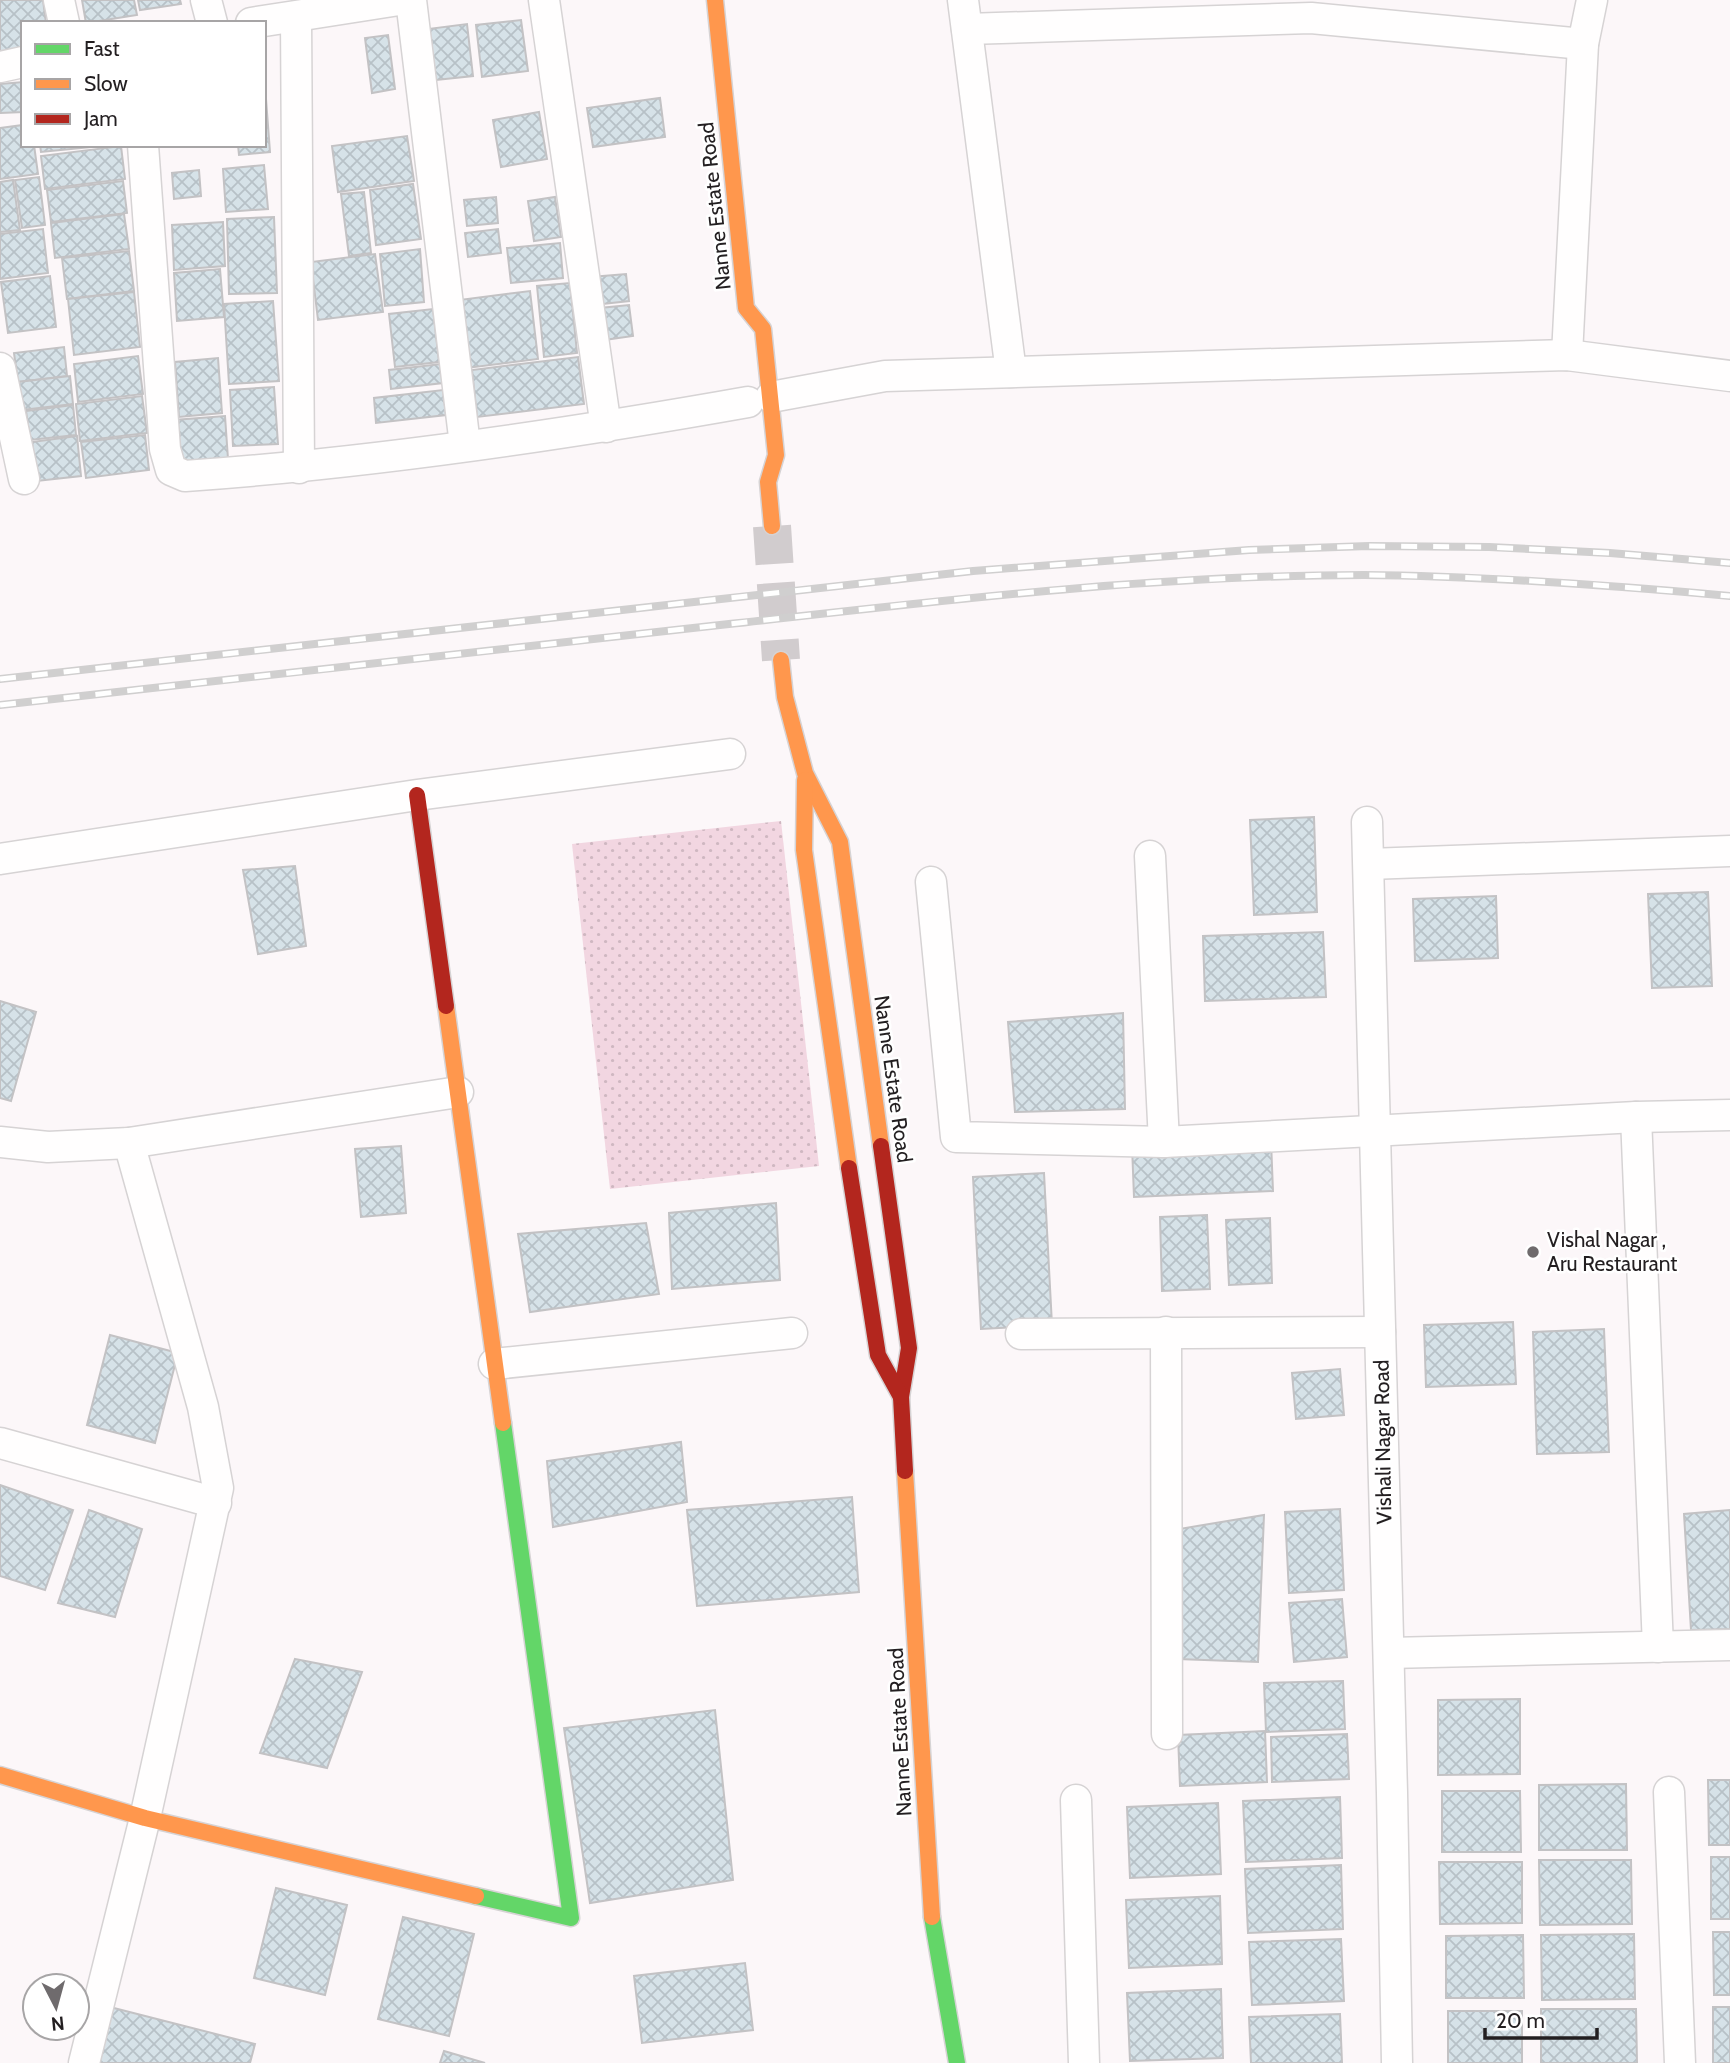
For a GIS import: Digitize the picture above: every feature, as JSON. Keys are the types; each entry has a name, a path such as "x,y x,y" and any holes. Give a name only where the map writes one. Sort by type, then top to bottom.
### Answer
{"street":[{"path":"59,0 64,21"},
{"path":"206,0 211,21"},
{"path":"266,21 296,17 326,6 399,0"},
{"path":"411,0 465,445"},
{"path":"544,0 606,427"},
{"name":"Nanne Estate Road","path":"716,0 746,308 764,329 754,400 776,456 768,482 772,526"},
{"path":"1567,355 1583,44 1592,0"},
{"path":"1011,372 965,14 1311,9 1583,44"},
{"path":"296,17 299,468"},
{"path":"0,67 21,62"},
{"path":"142,147 165,449 171,470 185,477 299,468 606,427 885,376 1567,355 1730,376"},
{"path":"739,330 746,308"},
{"path":"0,368 24,479"},
{"path":"755,460 768,482"},
{"name":"Nanne Estate Road","path":"781,660 785,697 805,773 839,842 909,1348 901,1397 931,1913 957,2063"},
{"path":"0,859 417,795 730,754"},
{"name":"Nanne Estate Road","path":"805,773 804,850 845,1142 878,1355 901,1397"},
{"path":"0,1775 145,1818 571,1918 417,795"},
{"name":"Vishali Nagar Road","path":"1367,822 1397,2063"},
{"path":"1369,864 1730,851"},
{"path":"1150,856 1164,1142"},
{"path":"931,882 957,1136 1164,1142 1636,1117 1730,1115"},
{"path":"0,1142 48,1147 129,1143 458,1092"},
{"path":"1636,1117 1658,1647"},
{"path":"84,2063 145,1818 218,1488 203,1407 129,1143"},
{"path":"1166,1332 1167,1734"},
{"path":"1021,1334 1380,1332"},
{"path":"495,1364 792,1333"},
{"path":"0,1443 216,1503"},
{"path":"1388,1653 1730,1645"},
{"path":"1669,1792 1680,2063"},
{"path":"1076,1800 1084,2063"}],"shaded area":[{"path":"781,821 819,1166 610,1189 572,844"}],"building":[{"path":"0,0 43,0 46,21 21,21 21,49 0,52"},
{"path":"82,0 134,0 137,15 86,21"},
{"path":"138,0 180,0 181,4 140,10"},
{"path":"521,20 528,71 482,77 476,25"},
{"path":"467,24 473,76 427,81 420,30"},
{"path":"388,35 395,89 372,93 365,38"},
{"path":"21,82 21,112 0,113 0,84"},
{"path":"660,98 665,137 593,147 587,108"},
{"path":"266,99 270,152 239,155 238,147 266,147"},
{"path":"539,112 547,159 501,167 493,120"},
{"path":"21,125 21,147 34,147 38,174 0,179 0,128"},
{"path":"407,136 414,181 338,192 332,146"},
{"path":"40,147 92,147 41,152"},
{"path":"121,147 125,179 45,189 41,156"},
{"path":"264,165 268,209 226,212 223,169"},
{"path":"199,170 201,196 174,199 172,173"},
{"path":"39,177 45,225 22,228 15,180"},
{"path":"13,180 20,230 0,232 0,182"},
{"path":"123,181 127,213 51,222 47,190"},
{"path":"413,184 421,239 376,245 370,190"},
{"path":"364,192 371,253 349,256 341,194"},
{"path":"496,197 498,223 467,226 464,200"},
{"path":"555,197 561,237 534,241 528,201"},
{"path":"124,214 129,249 55,258 51,223"},
{"path":"274,217 277,293 229,294 227,219"},
{"path":"223,222 225,266 174,270 172,225"},
{"path":"43,229 48,273 0,279 0,234"},
{"path":"498,229 501,253 468,257 465,233"},
{"path":"560,243 563,278 511,283 507,248"},
{"path":"420,249 424,302 385,306 380,254"},
{"path":"129,251 134,291 67,299 62,258"},
{"path":"375,254 383,312 318,320 311,262"},
{"path":"220,269 224,317 177,321 174,273"},
{"path":"626,274 629,301 594,305 591,277"},
{"path":"50,276 56,327 8,333 1,282"},
{"path":"570,283 577,353 544,357 537,286"},
{"path":"530,291 538,359 467,368 459,300"},
{"path":"134,292 140,347 74,355 68,299"},
{"path":"273,301 279,381 229,384 224,304"},
{"path":"629,305 633,336 604,340 600,308"},
{"path":"433,309 439,362 395,367 389,314"},
{"path":"64,347 67,376 18,382 14,353"},
{"path":"138,356 143,394 78,402 74,364"},
{"path":"578,357 584,404 477,417 472,370"},
{"path":"218,358 222,413 179,417 175,362"},
{"path":"441,364 443,383 391,389 389,370"},
{"path":"70,376 73,404 22,410 18,382"},
{"path":"274,387 278,444 233,446 230,390"},
{"path":"443,390 446,415 376,423 374,398"},
{"path":"142,396 147,433 80,441 76,404"},
{"path":"73,405 76,435 30,440 26,411"},
{"path":"225,416 228,459 177,463 174,420"},
{"path":"145,435 149,470 86,478 81,442"},
{"path":"77,436 81,476 37,481 32,442"},
{"path":"1314,817 1317,912 1254,915 1250,820"},
{"path":"295,866 306,946 258,954 243,870"},
{"path":"1708,892 1712,986 1652,988 1648,894"},
{"path":"1496,896 1498,958 1415,961 1413,899"},
{"path":"1323,932 1326,997 1205,1001 1203,936"},
{"path":"0,1001 36,1012 11,1101 0,1098"},
{"path":"1123,1013 1125,1109 1015,1112 1008,1022"},
{"path":"1271,1141 1273,1191 1134,1197 1132,1146"},
{"path":"401,1146 406,1213 361,1217 355,1149"},
{"path":"1044,1173 1052,1325 981,1329 973,1177"},
{"path":"776,1203 780,1280 672,1289 669,1213"},
{"path":"1207,1215 1210,1289 1162,1291 1160,1217"},
{"path":"1270,1218 1272,1283 1229,1285 1226,1220"},
{"path":"646,1223 659,1294 530,1312 518,1234"},
{"path":"1513,1322 1516,1384 1426,1387 1424,1325"},
{"path":"1604,1329 1609,1452 1537,1454 1533,1332"},
{"path":"110,1335 178,1353 155,1443 87,1425"},
{"path":"1340,1369 1344,1415 1296,1419 1292,1373"},
{"path":"681,1442 687,1502 553,1527 547,1461"},
{"path":"0,1485 73,1510 45,1590 0,1576"},
{"path":"852,1497 859,1592 697,1606 687,1510"},
{"path":"1340,1509 1344,1590 1289,1593 1285,1512"},
{"path":"89,1510 142,1529 115,1617 58,1603"},
{"path":"1730,1510 1730,1629 1691,1630 1684,1514"},
{"path":"1264,1515 1258,1662 1178,1659 1179,1529"},
{"path":"1342,1599 1347,1657 1294,1662 1289,1603"},
{"path":"295,1659 362,1672 327,1768 260,1753"},
{"path":"1343,1681 1345,1729 1266,1732 1264,1683"},
{"path":"1520,1699 1520,1774 1438,1775 1438,1700"},
{"path":"715,1710 733,1880 590,1903 564,1728"},
{"path":"1265,1731 1267,1782 1180,1786 1178,1735"},
{"path":"1347,1734 1349,1779 1272,1782 1271,1737"},
{"path":"1708,1780 1730,1780 1730,1845 1709,1845"},
{"path":"1626,1784 1627,1850 1539,1850 1539,1785"},
{"path":"1442,1791 1520,1791 1521,1852 1442,1852"},
{"path":"1340,1797 1342,1858 1246,1862 1243,1801"},
{"path":"1218,1803 1221,1874 1130,1878 1127,1807"},
{"path":"1711,1857 1730,1857 1730,1919 1711,1919"},
{"path":"1539,1860 1631,1860 1632,1924 1540,1925"},
{"path":"1439,1862 1522,1862 1522,1923 1440,1924"},
{"path":"1341,1865 1343,1929 1248,1933 1245,1869"},
{"path":"276,1888 347,1905 325,1995 254,1978"},
{"path":"1220,1896 1222,1964 1129,1968 1126,1900"},
{"path":"403,1917 474,1934 449,2036 378,2019"},
{"path":"1713,1932 1730,1932 1730,1995 1714,1995"},
{"path":"1634,1934 1635,1999 1542,2000 1541,1935"},
{"path":"1523,1935 1524,1998 1446,1998 1446,1936"},
{"path":"1341,1939 1344,2001 1252,2005 1249,1942"},
{"path":"745,1963 753,2030 642,2043 634,1976"},
{"path":"1221,1989 1223,2058 1130,2061 1127,1993"},
{"path":"106,2006 255,2044 250,2063 94,2063"},
{"path":"1713,2007 1730,2007 1730,2063 1713,2063"},
{"path":"1541,2009 1636,2009 1637,2063 1541,2063"},
{"path":"1448,2011 1522,2011 1522,2063 1448,2063"},
{"path":"1340,2014 1342,2063 1251,2063 1249,2017"},
{"path":"444,2051 485,2063 440,2063"}],"tunnel":[{"path":"772,526 781,660"}],"railway":[{"path":"0,679 973,571 1249,550 1369,546 1489,547 1730,563"},
{"path":"0,705 887,607 1205,579 1364,575 1456,577 1730,596"}],"traffic: fast":[{"path":"476,1896 571,1918 503,1423"},
{"path":"932,1917 957,2063"}],"traffic: slow":[{"path":"715,0 746,308 763,329 776,455 768,482 772,526"},
{"path":"781,660 785,697 805,773 840,842 881,1146"},
{"path":"805,780 804,850 849,1168"},
{"path":"446,1006 503,1423"},
{"path":"905,1471 932,1917"},
{"path":"0,1775 145,1818 476,1896"}],"traffic: jam":[{"path":"417,795 446,1006"},
{"path":"881,1146 909,1348 901,1397 905,1471"},
{"path":"849,1168 878,1355 901,1397"}],"place":[{"name":"Vishal Nagar , Aru Restaurant","path":"1533,1252"}]}
